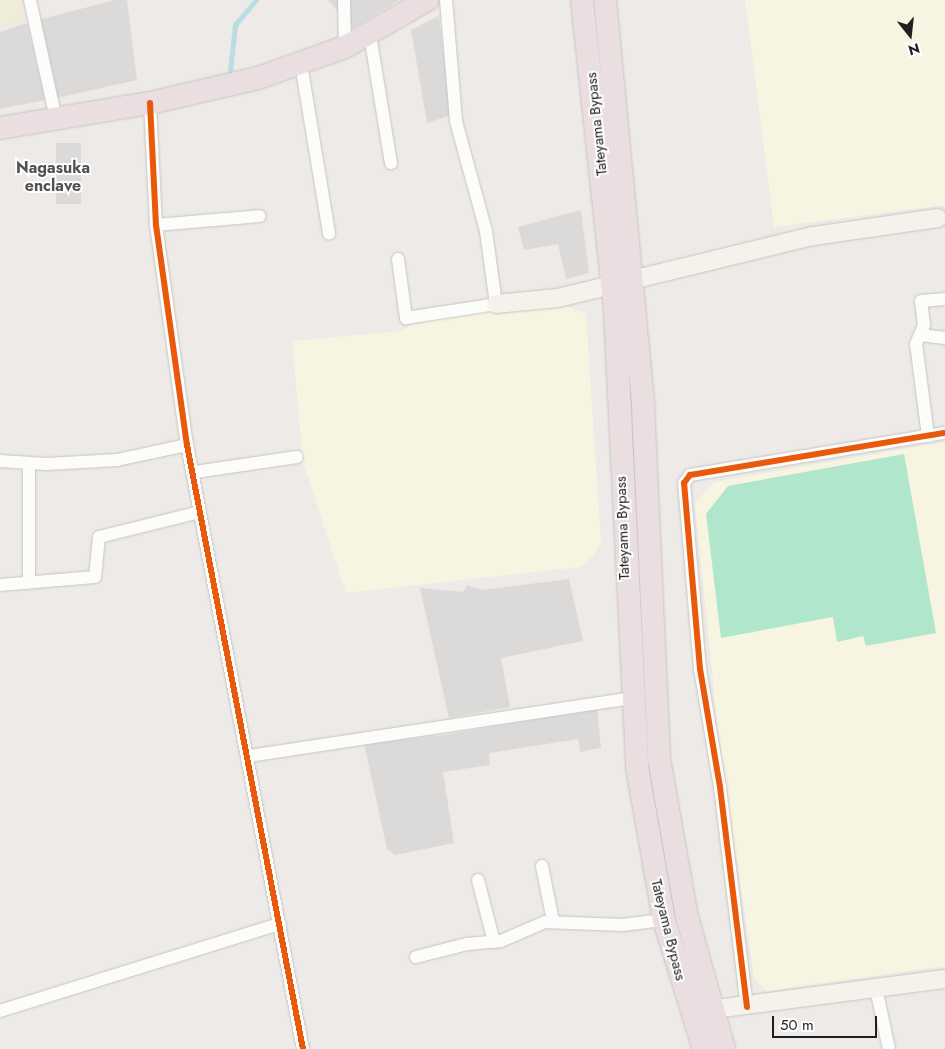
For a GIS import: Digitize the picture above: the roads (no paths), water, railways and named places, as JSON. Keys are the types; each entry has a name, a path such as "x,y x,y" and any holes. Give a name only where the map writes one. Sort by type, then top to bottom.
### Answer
{"highway":[{"path":"0,128 150,103 301,64 370,35 427,0"},
{"name":"Tateyama Bypass","path":"582,0 612,283 631,698 647,840 664,920 701,1011 724,1049"},
{"name":"Tateyama Bypass","path":"605,0 634,277 659,759 674,860 701,1011 704,1049"}],"street":[{"path":"30,0 56,119"},
{"path":"344,0 345,47"},
{"path":"446,0 456,120 486,231 496,304"},
{"path":"370,35 391,163"},
{"path":"301,64 329,234"},
{"path":"150,103 156,225 187,445 195,472 200,512 249,756 303,1049"},
{"path":"156,225 260,216"},
{"path":"398,259 406,318 496,304 558,298 634,277 813,236 938,218"},
{"path":"928,436 916,344 921,335 921,301 945,299"},
{"path":"921,335 945,338"},
{"path":"747,1007 720,787 700,669 684,483 690,475 945,433"},
{"path":"0,461 29,463 117,460 187,445"},
{"path":"195,472 297,457"},
{"path":"29,463 29,582"},
{"path":"0,585 95,576 99,537 200,512"},
{"path":"249,756 631,698"},
{"path":"542,866 553,921"},
{"path":"478,880 494,942"},
{"path":"416,957 494,942 553,921 622,925 664,920"},
{"path":"0,1011 280,924"},
{"path":"701,1011 747,1007 945,979"},
{"path":"876,988 889,1049"}],"waterway":[{"path":"230,72 235,25 256,0"}],"district":[{"name":"Nagasuka enclave","path":"53,177"}]}
